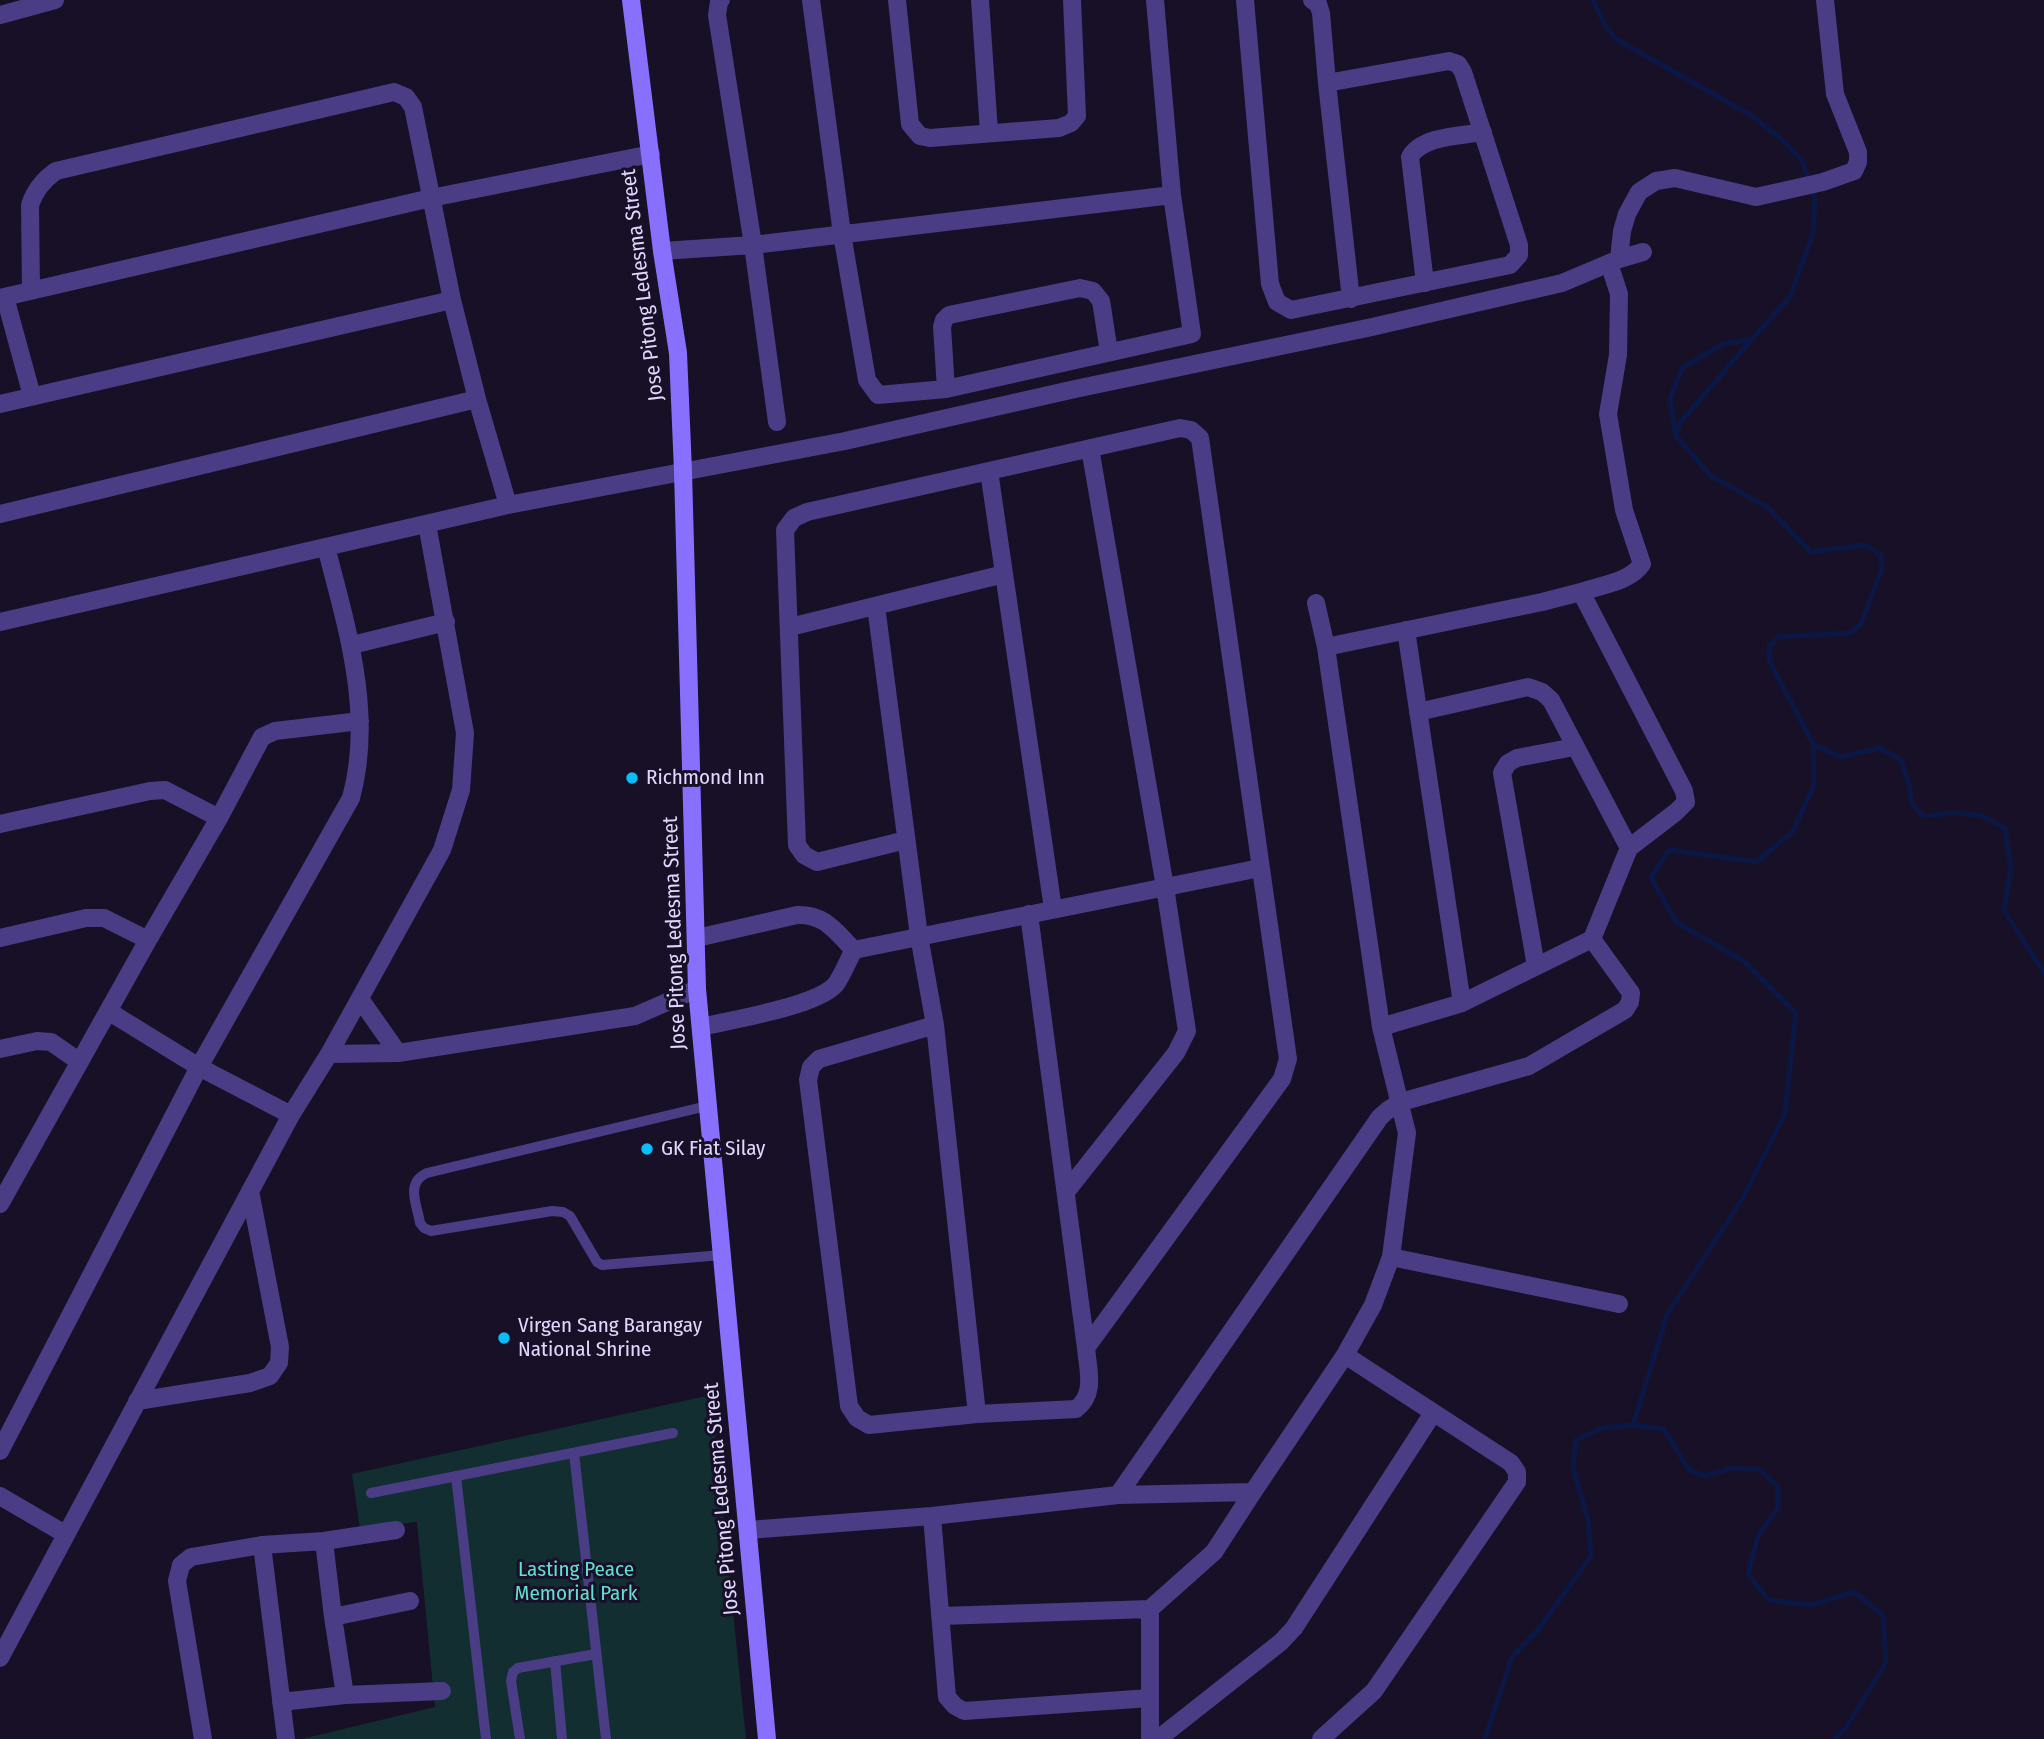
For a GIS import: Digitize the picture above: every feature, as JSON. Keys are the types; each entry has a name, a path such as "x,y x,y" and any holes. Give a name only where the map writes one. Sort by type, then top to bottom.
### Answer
{"main road":[{"name":"Jose Pitong Ledesma Street","path":"631,0 662,251 678,353 697,989 767,1739"}],"street":[{"path":"0,15 55,0"},
{"path":"721,0 717,15 777,422"},
{"path":"811,0 842,234 867,380 878,395 946,389 1192,334"},
{"path":"897,0 910,124 920,136 930,138 1059,128 1071,123 1077,116 1072,0"},
{"path":"981,0 989,132"},
{"path":"1155,0 1172,195 1197,364"},
{"path":"1245,0 1270,284 1277,302 1291,310 1510,265 1519,255 1520,244 1463,72 1458,64 1449,61 1327,83"},
{"path":"1312,0 1318,4 1321,12 1351,299"},
{"path":"1326,647 1542,602 1629,577 1638,571 1642,564 1624,510 1608,414 1618,355 1619,294 1614,261 1627,214 1639,192 1656,181 1675,178 1756,197 1801,188 1854,171 1858,152 1835,94 1825,0"},
{"path":"31,291 30,205 43,180 56,172 394,92 405,97 413,107 452,300 508,505"},
{"path":"1425,283 1410,157 1415,149 1425,142 1483,132"},
{"path":"32,396 2,298 431,198 651,154"},
{"path":"662,251 753,245 1172,195"},
{"path":"0,622 508,505 845,441 1372,327 1562,282 1643,252"},
{"path":"946,389 942,327 949,315 1080,288 1093,292 1101,301 1109,352"},
{"path":"0,404 452,300"},
{"path":"0,514 477,399"},
{"path":"906,840 817,862 804,855 797,845 785,530 794,518 807,512 1180,428 1191,430 1200,438 1288,1059 1282,1079 1086,1349"},
{"path":"1066,1192 1176,1053 1187,1031 1090,448"},
{"path":"989,471 1053,909"},
{"path":"0,1658 291,1115 329,1054 442,850 461,790 466,733 427,524"},
{"path":"0,1451 199,1067 351,798 355,782 360,721 352,645 326,547"},
{"path":"790,627 1004,574"},
{"path":"1381,1027 1462,1003 1592,939 1629,848 1686,802 1684,792 1581,592"},
{"path":"941,1616 1150,1609 1214,1552 1345,1355 1373,1305 1391,1257 1407,1133 1381,1027 1326,647 1316,603"},
{"path":"876,606 919,936 935,1025 977,1414"},
{"path":"352,645 446,622"},
{"path":"1406,630 1462,1003"},
{"path":"1418,712 1528,687 1542,692 1550,700 1629,848"},
{"path":"0,1204 219,818 262,737 275,731 360,721"},
{"path":"1536,967 1502,773 1508,764 1517,758 1574,747"},
{"path":"0,824 165,790 219,818"},
{"path":"701,1027 820,996 835,985 854,950 1260,868"},
{"path":"697,938 810,914 823,919 854,950"},
{"path":"935,1025 819,1059 811,1067 808,1080 849,1406 857,1418 869,1425 977,1414 1076,1409 1084,1403 1089,1393 1086,1349 1029,915"},
{"path":"0,937 86,918 104,918 148,940"},
{"path":"1118,1496 1380,1117 1401,1102 1529,1066 1625,1010 1631,993 1592,939"},
{"path":"329,1054 398,1053 635,1016 697,989"},
{"path":"360,999 398,1053"},
{"path":"108,1011 199,1067 291,1115"},
{"path":"0,1049 37,1041 51,1042 80,1062"},
{"path":"137,1401 250,1383 270,1376 279,1363 280,1348 250,1191"},
{"path":"1391,1257 1619,1304"},
{"path":"1321,1739 1374,1691 1517,1482 1517,1472 1511,1463 1345,1355"},
{"path":"1158,1739 1281,1642 1294,1628 1433,1413"},
{"path":"748,1530 932,1516 1118,1496 1253,1492"},
{"path":"0,1496 65,1534"},
{"path":"932,1516 947,1697 955,1706 964,1711 1150,1698"},
{"path":"203,1739 177,1581 181,1565 191,1557 262,1545 324,1541 396,1530"},
{"path":"324,1541 345,1695"},
{"path":"262,1545 286,1739"},
{"path":"333,1617 410,1601"},
{"path":"1150,1609 1150,1739"},
{"path":"281,1702 345,1695 442,1691"}],"lane":[{"path":"707,1106 427,1173 418,1177 413,1186 421,1223 431,1231 552,1210 570,1216 597,1262 602,1265 722,1255"},
{"path":"371,1493 673,1433"},
{"path":"573,1453 606,1739"},
{"path":"456,1476 486,1739"},
{"path":"520,1739 511,1681 513,1672 518,1668 596,1654"},
{"path":"555,1661 562,1739"}],"green space":[{"name":"Lasting Peace Memorial Park","path":"711,1395 746,1739 302,1739 435,1707 417,1522 360,1528 352,1474"}],"waterway":[{"path":"1593,0 1606,27 1616,39 1752,116 1802,160 1815,199 1813,233 1790,297 1752,339 1723,344 1682,368 1670,399 1676,436 1711,476 1767,507 1811,552 1865,545 1881,555 1882,568 1861,624 1850,633 1778,637 1769,647 1770,662 1813,744 1840,757 1880,748 1901,760 1912,804 1924,816 1952,813 1980,815 2005,828 2011,869 2004,910 2044,973"},
{"path":"1677,433 1679,424 1751,340"},
{"path":"1485,1739 1512,1657 1538,1630 1591,1556 1588,1519 1573,1468 1576,1440 1602,1428 1633,1425 1667,1315 1744,1196 1785,1114 1796,1013 1745,962 1676,922 1651,877 1669,850 1757,862 1793,831 1814,785 1813,744"},
{"path":"1633,1425 1664,1429 1689,1470 1705,1476 1732,1468 1760,1470 1778,1486 1778,1508 1758,1536 1748,1575 1769,1600 1811,1605 1854,1592 1883,1615 1886,1663 1845,1729 1834,1739"}],"place":[{"name":"Richmond Inn","path":"632,778"},
{"name":"GK Fiat Silay","path":"647,1149"},
{"name":"Virgen Sang Barangay National Shrine","path":"504,1338"}]}
